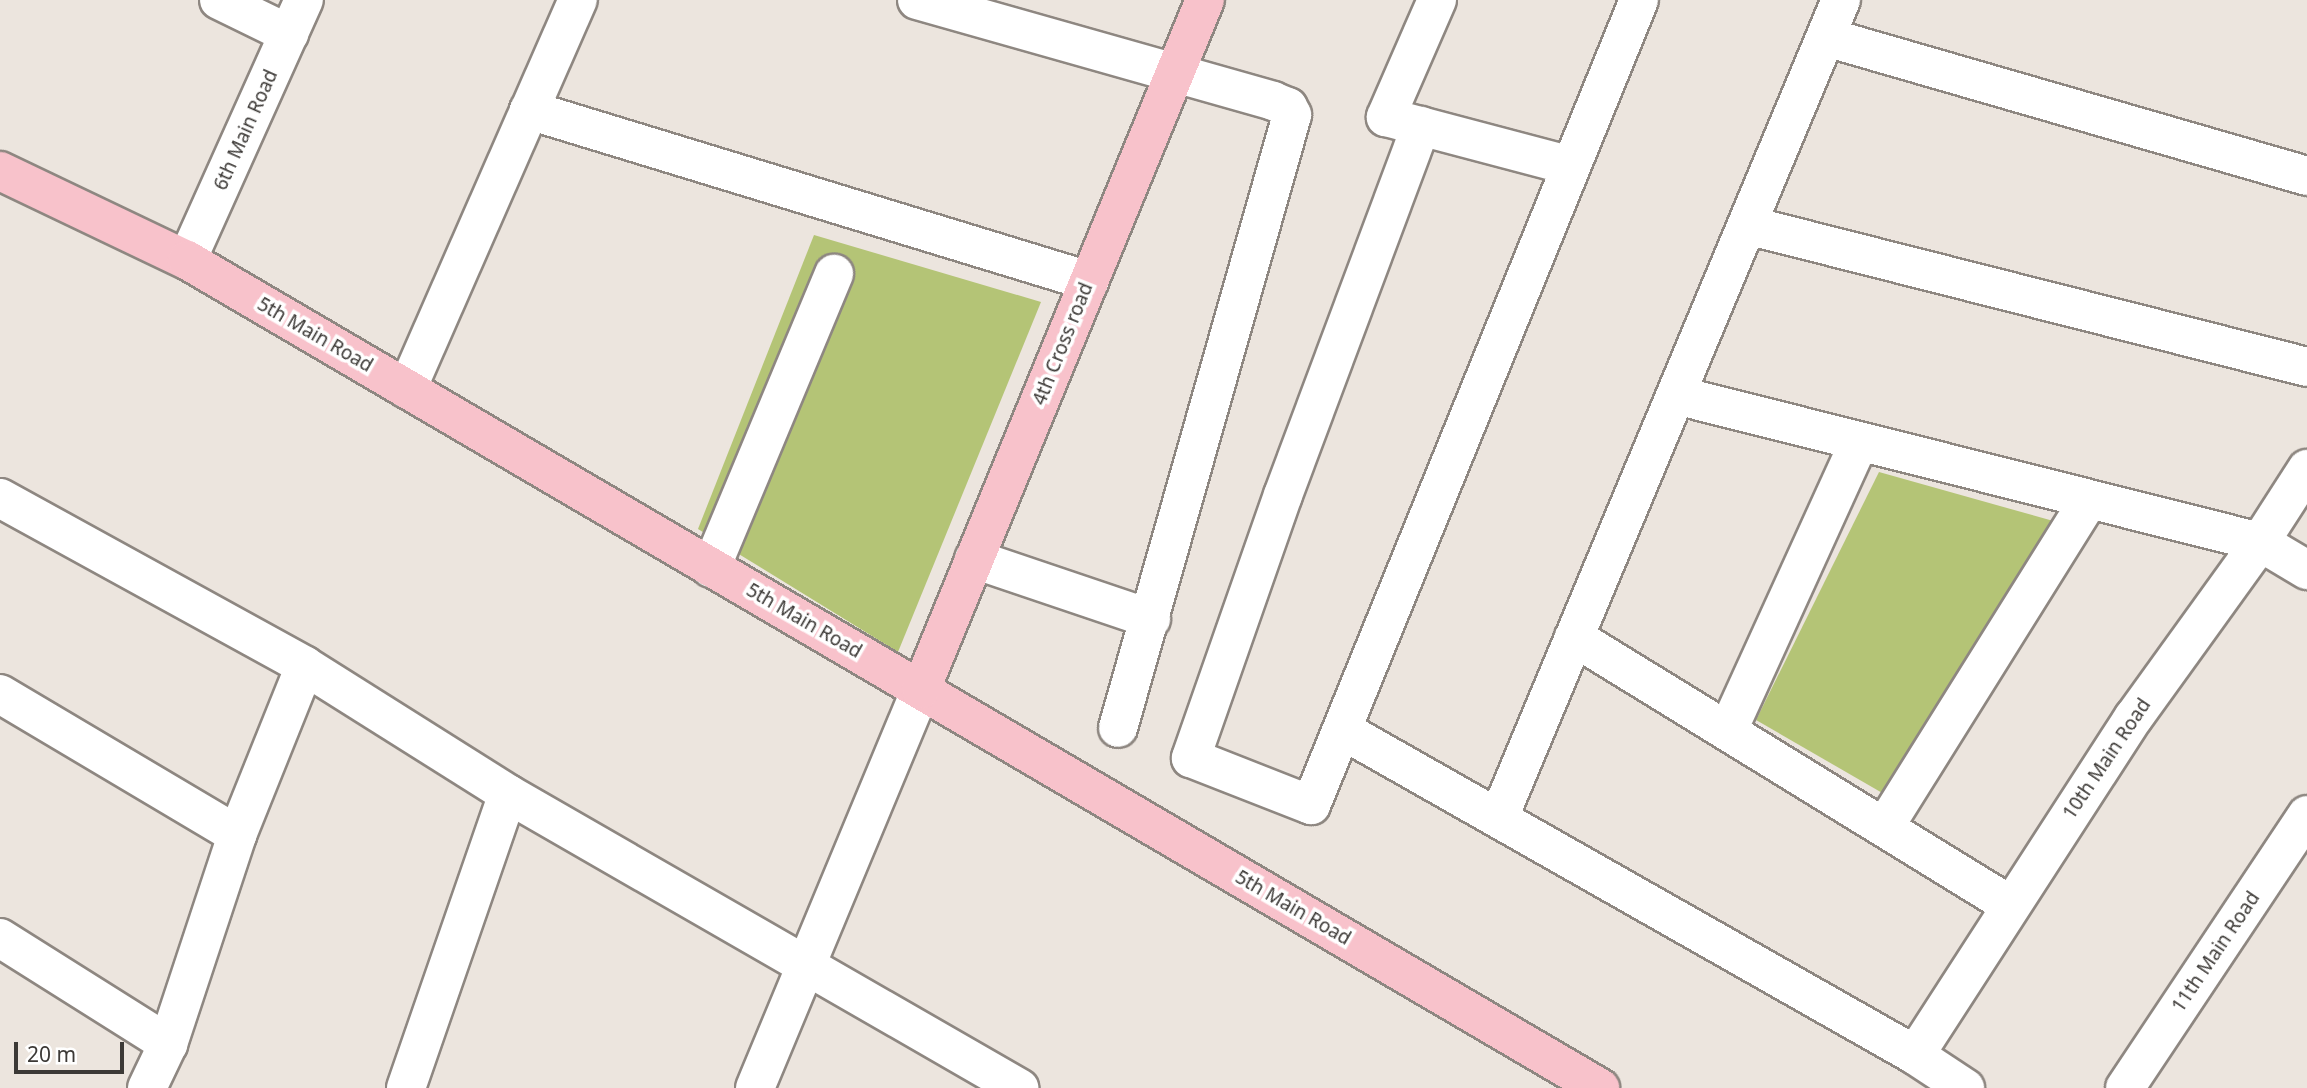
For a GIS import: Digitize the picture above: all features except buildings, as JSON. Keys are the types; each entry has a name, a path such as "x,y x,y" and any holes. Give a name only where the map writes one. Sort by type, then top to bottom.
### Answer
{"main road":[{"name":"4th Cross road","path":"921,689 1205,0"},
{"name":"5th Main Road","path":"0,171 187,260 1600,1088"}],"street":[{"path":"219,0 297,17"},
{"path":"407,389 578,0"},
{"path":"917,0 1289,107 1292,115 1152,619 1118,728"},
{"path":"1437,0 1404,121 1283,495 1192,758 1311,805 1344,732 1639,0"},
{"path":"1499,817 1841,0"},
{"name":"6th Main Road","path":"187,260 297,17"},
{"path":"1826,37 2307,176"},
{"path":"529,110 1089,281"},
{"path":"1404,121 1572,166"},
{"path":"1748,225 2307,367"},
{"path":"711,568 834,274"},
{"path":"1676,395 2260,542 2307,570"},
{"path":"1728,730 1859,442"},
{"name":"10th Main Road","path":"1914,1055 2134,718 2260,542 2307,468"},
{"path":"0,498 305,666 509,794 1019,1088"},
{"path":"1885,825 2088,500"},
{"path":"974,559 1152,619"},
{"path":"1574,637 1885,825 2010,905"},
{"path":"147,1088 168,1044 237,835 305,666"},
{"path":"755,1088 921,689"},
{"path":"0,694 237,835"},
{"path":"1344,732 1499,817 1914,1055 1965,1088"},
{"path":"406,1088 509,794"},
{"name":"11th Main Road","path":"2124,1088 2307,815"},
{"path":"0,938 168,1044"}],"green space":[{"path":"814,235 1041,302 898,652 698,529"},
{"path":"1879,472 2064,524 1891,798 1756,720"}]}
